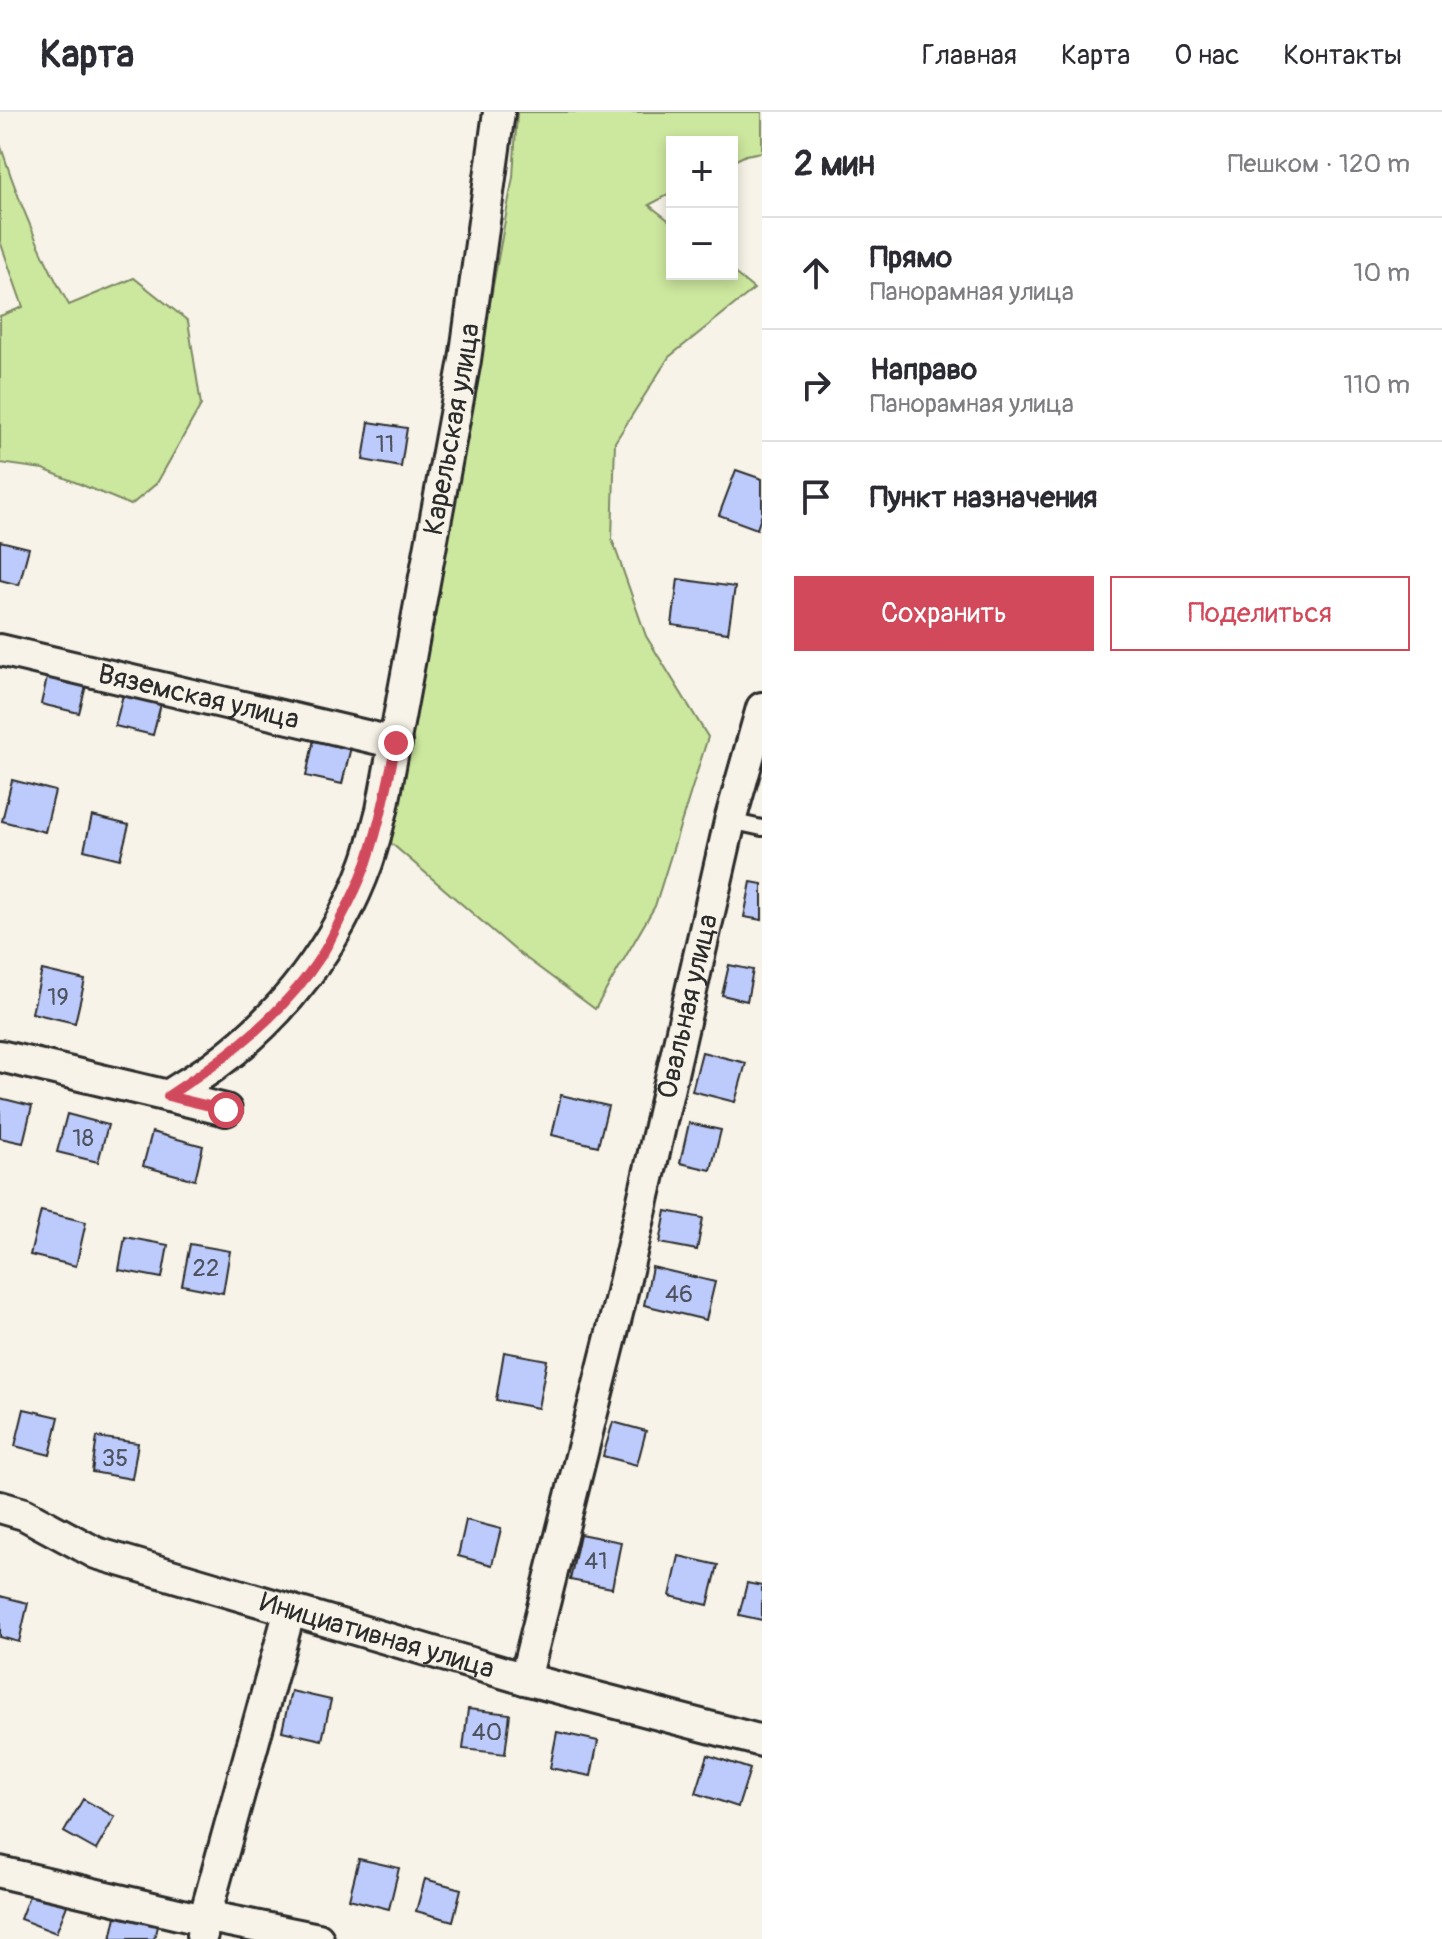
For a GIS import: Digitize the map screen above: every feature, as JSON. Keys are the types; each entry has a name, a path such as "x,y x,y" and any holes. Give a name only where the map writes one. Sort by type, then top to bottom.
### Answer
{"street":[{"name":"Карельская улица","path":"168,1096 216,1065 272,1016 301,983 322,954 366,864 382,810 396,743 465,360 499,112"},
{"name":"Вяземская улица","path":"0,650 396,743"},
{"name":"Овальная улица","path":"525,1679 619,1305 730,821 762,708"},
{"path":"0,1056 226,1110"},
{"name":"Инициативная улица","path":"0,1507 24,1514 96,1553 525,1679 762,1741"},
{"path":"203,1928 290,1610"},
{"path":"0,1872 204,1920 203,1928"},
{"path":"203,1928 318,1939"}],"lane":[{"path":"730,821 762,828"}],"green space":[{"path":"517,112 762,112 762,152 738,159 738,136 666,136 666,196 649,205 666,218 666,280 738,280 738,276 754,289 669,357 615,442 612,539 646,636 708,737 655,906 595,1009 515,950 391,843 513,177"},
{"path":"0,144 30,226 69,305 134,278 188,321 201,405 157,483 131,505 43,469 0,463 0,316 23,307 0,241"}],"building":[{"path":"369,422 407,428 401,467 363,460"},
{"path":"736,470 762,479 762,514 757,529 719,515"},
{"path":"0,541 29,548 19,585 0,580"},
{"path":"678,579 735,587 728,633 672,625"},
{"path":"50,665 89,674 79,713 41,704"},
{"path":"125,687 163,696 153,735 115,726"},
{"path":"314,739 351,747 342,784 306,776"},
{"path":"12,780 55,791 45,832 2,821"},
{"path":"92,816 129,825 120,859 84,850"},
{"path":"751,882 762,884 762,920 744,917"},
{"path":"729,965 753,970 747,1001 722,995"},
{"path":"42,970 85,980 75,1023 32,1013"},
{"path":"702,1052 746,1063 735,1102 692,1091"},
{"path":"561,1095 608,1106 598,1146 552,1135"},
{"path":"0,1098 32,1106 23,1143 0,1138"},
{"path":"67,1114 108,1125 98,1162 57,1152"},
{"path":"689,1123 721,1130 711,1170 680,1163"},
{"path":"152,1132 203,1146 195,1180 143,1166"},
{"path":"41,1211 86,1222 76,1266 30,1255"},
{"path":"666,1211 703,1218 697,1250 660,1243"},
{"path":"125,1237 168,1245 162,1278 119,1270"},
{"path":"190,1244 230,1251 223,1293 182,1285"},
{"path":"652,1267 715,1282 706,1320 644,1305"},
{"path":"504,1352 547,1360 538,1408 496,1400"},
{"path":"24,1409 59,1417 50,1455 15,1446"},
{"path":"613,1422 646,1431 637,1465 603,1456"},
{"path":"97,1437 138,1443 132,1479 92,1472"},
{"path":"466,1520 501,1529 492,1565 458,1556"},
{"path":"580,1534 621,1542 612,1588 570,1580"},
{"path":"679,1556 718,1565 708,1605 670,1596"},
{"path":"747,1583 762,1586 762,1620 739,1615"},
{"path":"0,1596 28,1603 19,1642 0,1637"},
{"path":"291,1691 331,1700 322,1740 282,1731"},
{"path":"468,1709 510,1714 505,1754 463,1749"},
{"path":"557,1732 598,1741 591,1776 550,1768"},
{"path":"708,1755 750,1769 738,1807 696,1793"},
{"path":"83,1799 115,1817 96,1850 64,1832"},
{"path":"359,1859 399,1868 389,1909 349,1899"},
{"path":"425,1879 461,1889 453,1921 416,1911"},
{"path":"34,1883 70,1898 56,1933 20,1919"},
{"path":"119,1903 160,1913 154,1939 111,1939"}],"route":[{"path":"226,1110 168,1096 216,1065 272,1016 322,954 366,864 382,810 396,743"}]}
